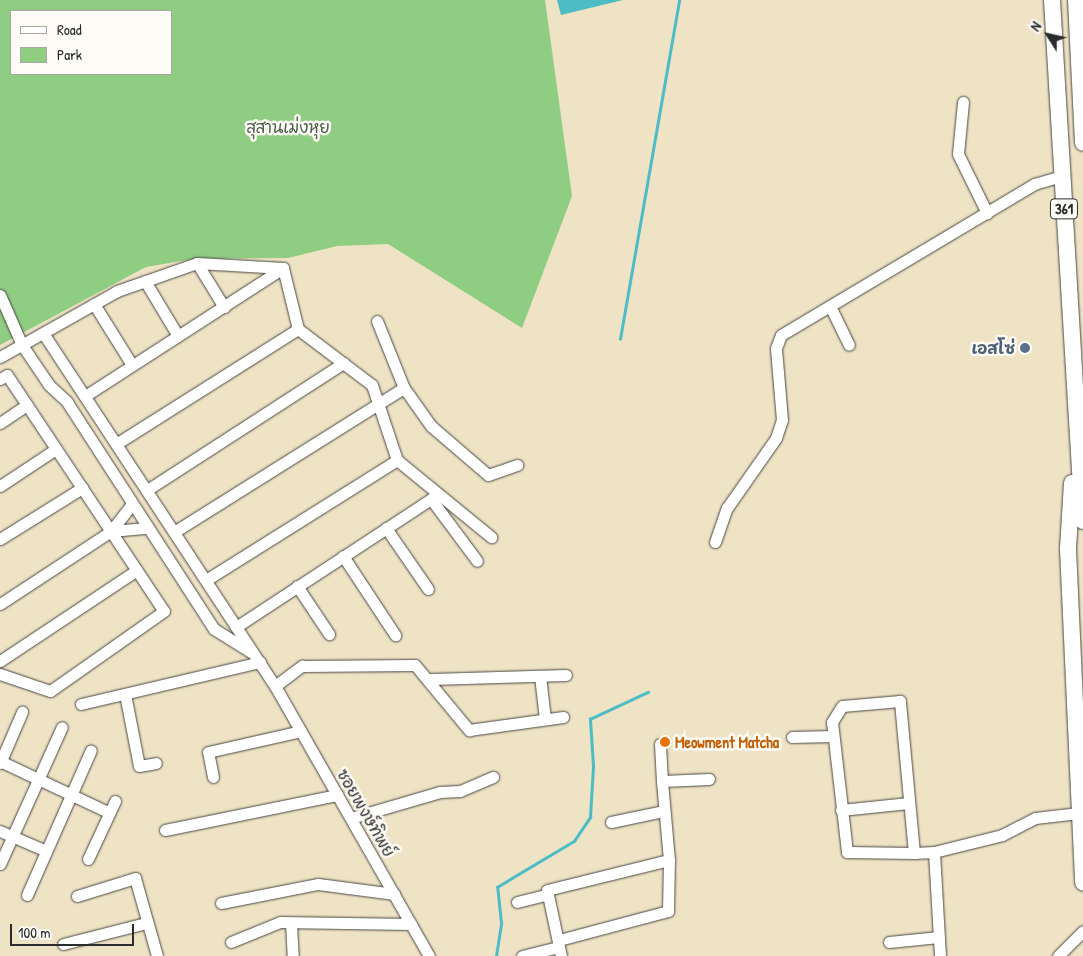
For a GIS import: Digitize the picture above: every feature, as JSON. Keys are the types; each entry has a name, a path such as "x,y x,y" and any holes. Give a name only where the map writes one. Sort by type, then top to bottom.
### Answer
{"highway":[{"name":"361","path":"1052,0 1083,521"},
{"path":"1076,0 1083,143"},
{"name":"361","path":"1076,418 1068,549 1083,884"}],"street":[{"path":"963,102 958,154 987,213"},
{"path":"715,542 727,508 776,438 782,420 776,348 781,335 1034,184 1062,176"},
{"path":"197,263 224,307"},
{"path":"0,357 94,304 145,281 197,263 284,268"},
{"path":"85,396 284,268"},
{"path":"284,268 298,329 372,385 376,408 397,460 434,497 491,537"},
{"path":"145,281 178,336"},
{"path":"0,294 22,345 49,385 67,402 214,629 257,658"},
{"path":"94,304 132,365"},
{"path":"830,306 849,345"},
{"path":"378,321 404,388 431,426 488,475 517,465"},
{"path":"116,444 298,329"},
{"name":"ซอยพงษ์ทิพย์","path":"43,333 275,686 429,956"},
{"path":"147,490 343,363"},
{"path":"0,379 7,374 164,611 50,691 0,674"},
{"path":"174,532 376,408 404,388"},
{"path":"0,423 27,405"},
{"path":"0,486 56,449"},
{"path":"206,580 397,460"},
{"path":"0,539 82,488"},
{"path":"236,627 434,497"},
{"path":"434,497 476,561"},
{"path":"0,604 111,531 132,504"},
{"path":"111,531 147,528"},
{"path":"386,528 428,589"},
{"path":"342,556 395,634"},
{"path":"0,661 137,570"},
{"path":"297,586 329,634"},
{"path":"81,704 257,658"},
{"path":"275,686 302,666 415,665 431,679 469,730 563,717"},
{"path":"431,679 566,675"},
{"path":"540,676 545,719"},
{"path":"125,694 138,766 156,763"},
{"path":"914,853 900,701 842,706 834,715 833,736 847,852 914,853 934,852 1002,834 1035,818 1079,813"},
{"path":"22,712 0,762 108,812"},
{"path":"0,864 62,727"},
{"path":"213,777 208,752 301,730"},
{"path":"792,737 833,736"},
{"path":"522,956 560,948 668,911 669,860 663,811 660,744"},
{"path":"26,895 44,850 91,750"},
{"path":"351,818 440,792 460,790 493,777"},
{"path":"662,781 709,779"},
{"path":"166,830 337,795"},
{"path":"88,859 108,812 115,801"},
{"path":"841,810 909,803"},
{"path":"611,822 663,811"},
{"path":"0,831 44,850"},
{"path":"934,852 940,956"},
{"path":"560,948 547,890 669,860"},
{"path":"77,896 135,878 146,923 157,956"},
{"path":"221,903 318,884 394,894"},
{"path":"517,902 548,894"},
{"path":"231,942 280,922 411,924"},
{"path":"63,944 146,923"},
{"path":"291,923 293,956"},
{"path":"1058,956 1083,932"},
{"path":"889,942 939,937"}],"green space":[{"name":"สุสานเม่งหุย","path":"0,0 545,0 572,196 522,328 388,244 337,246 288,258 193,259 146,267 0,345"}],"water":[{"path":"557,0 623,0 561,15"}],"waterway":[{"path":"620,339 679,0"},
{"path":"496,956 501,923 497,887 574,841 590,817 593,766 590,719 648,692"}],"place":[{"name":"เอสโซ่","path":"1025,348"},
{"name":"Meowment Matcha","path":"665,742"}]}
